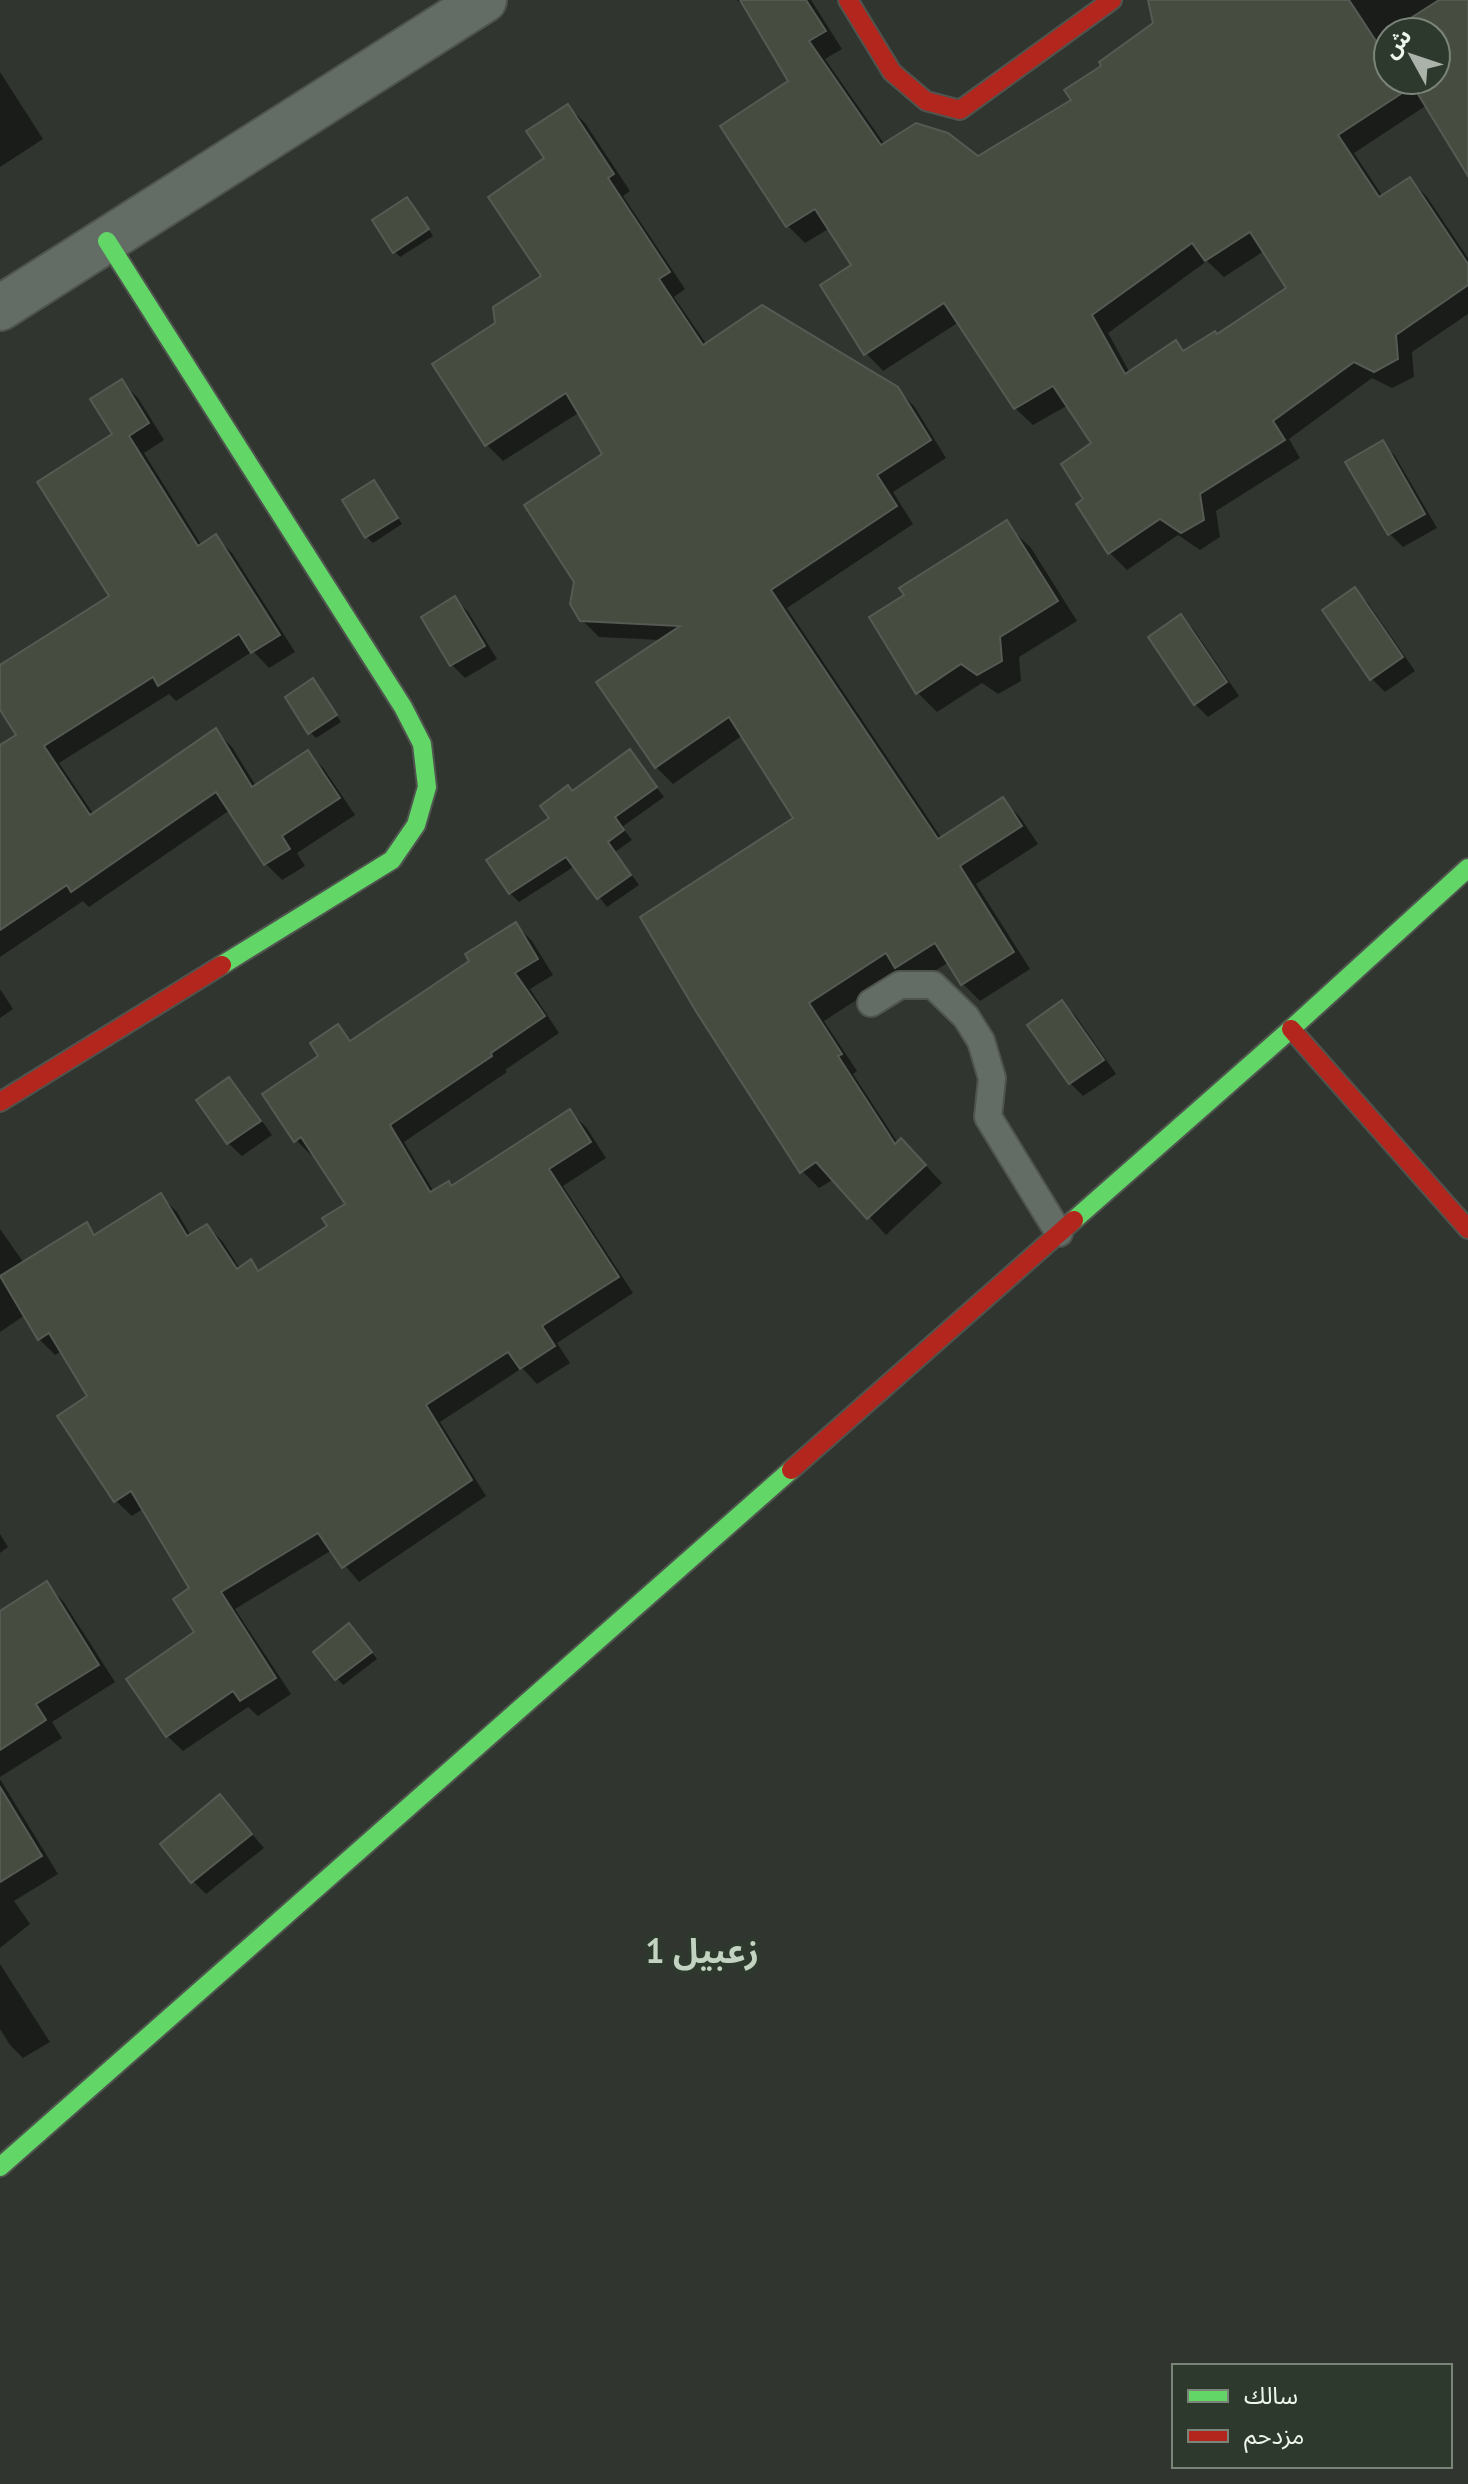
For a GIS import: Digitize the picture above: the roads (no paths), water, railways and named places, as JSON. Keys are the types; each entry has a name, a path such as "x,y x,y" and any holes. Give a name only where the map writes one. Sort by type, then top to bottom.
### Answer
{"street":[{"path":"0,308 484,0"},
{"path":"848,0 892,72 926,101 960,110 1112,0"},
{"path":"0,1102 392,860 416,825 427,787 422,744 403,707 107,241"},
{"path":"0,2167 1291,1029 1468,868"},
{"path":"1291,1029 1468,1229"}],"lane":[{"path":"871,1003 900,985 933,985 966,1017 981,1041 992,1078 988,1117 1059,1233"}],"district":[{"name":"زعبيل 1","path":"702,1951"}]}
